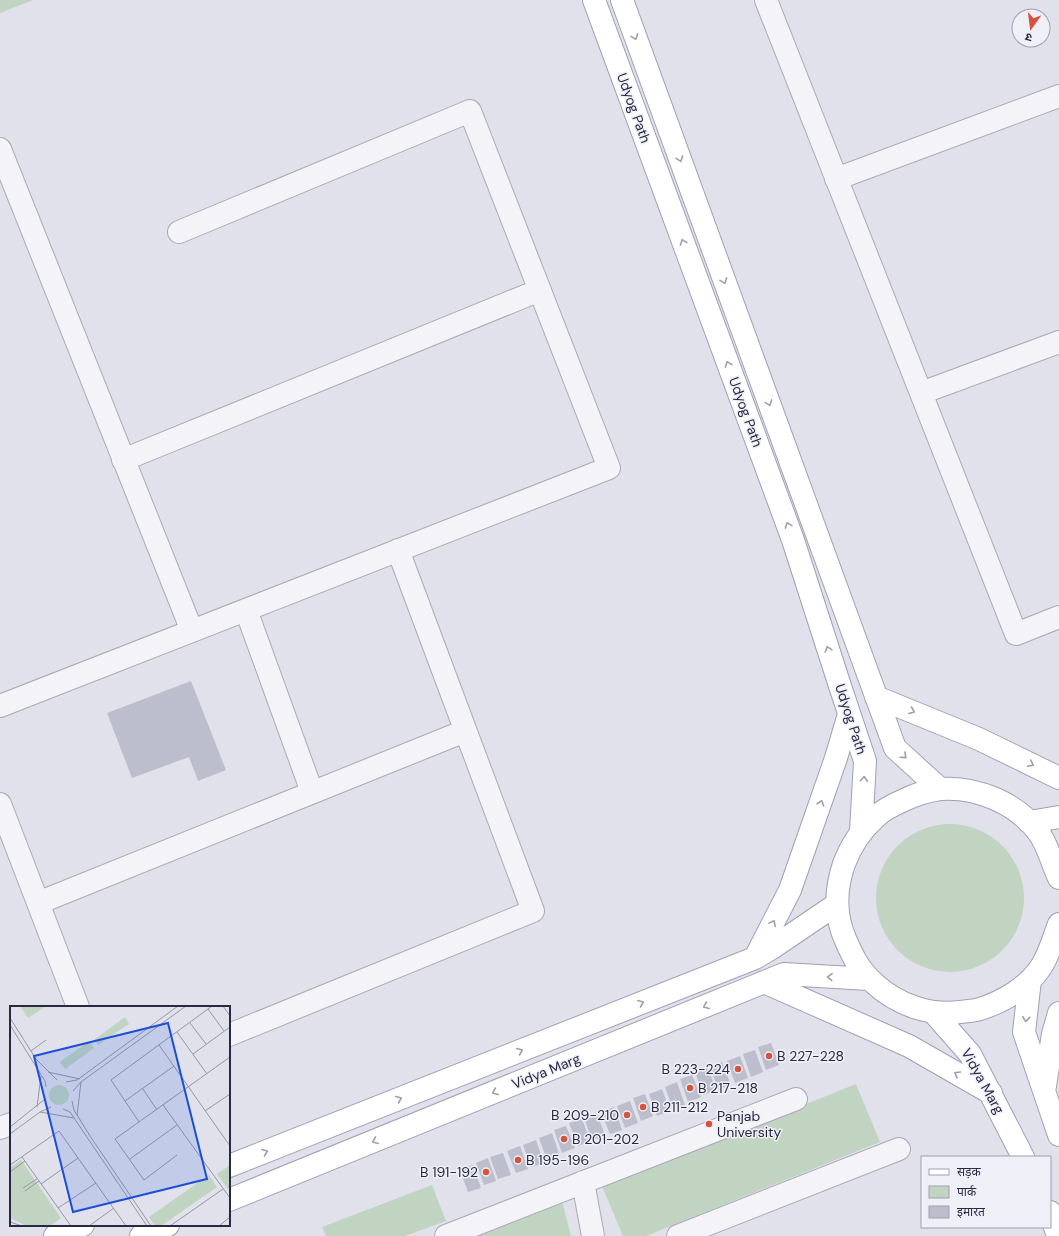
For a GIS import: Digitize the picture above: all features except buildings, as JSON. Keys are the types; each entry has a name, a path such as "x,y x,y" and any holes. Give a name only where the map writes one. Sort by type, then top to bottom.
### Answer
{"main road":[{"name":"Udyog Path","path":"594,0 793,540 865,761 861,832"},
{"name":"Udyog Path","path":"622,0 895,748 940,789"},
{"path":"876,697 979,739 1059,778"},
{"path":"755,958 790,890 836,758 849,714"},
{"path":"1059,878 1040,834 1018,812 1003,802 985,795 958,789 940,789 920,793 890,806 877,815 861,832 849,852 841,874 837,904 841,929 857,964 869,979 893,998 911,1006 933,1012 951,1013 979,1009 1009,996 1030,980 1042,966 1059,924"},
{"path":"1029,822 1059,817"},
{"name":"Vidya Marg","path":"230,1166 755,958 837,904"},
{"name":"Vidya Marg","path":"230,1200 784,974 869,979"},
{"path":"1030,980 1024,1032 1059,1135"},
{"path":"764,982 909,1046 990,1093"},
{"name":"Vidya Marg","path":"933,1012 970,1054 1022,1156"},
{"path":"1044,1091 1053,1034 1059,1013"},
{"path":"1051,1215 1058,1236"},
{"path":"55,1236 80,1226"},
{"path":"141,1236 166,1226"}],"street":[{"path":"766,0 1016,634 1059,617"},
{"path":"836,178 1059,96"},
{"path":"0,706 609,468 470,111 179,232"},
{"path":"0,149 192,631"},
{"path":"124,460 540,290"},
{"path":"921,393 1059,342"},
{"path":"230,1035 533,911 398,550"},
{"path":"246,610 312,792"},
{"path":"38,903 465,731"},
{"path":"0,804 78,1006"},
{"path":"446,1236 796,1099"},
{"path":"0,1128 10,1124"},
{"path":"678,1236 899,1148"},
{"path":"583,1182 593,1236"}],"green space":[{"path":"0,0 33,0 0,13"},
{"path":"943,824 957,824 971,827 985,833 997,841 1007,851 1015,863 1021,877 1024,898 1023,912 1015,933 1007,945 997,955 985,963 971,969 957,972 943,972 929,969 915,963 903,955 893,945 885,933 879,919 876,905 876,891 879,877 885,863 893,851 903,841 915,833 929,827"},
{"path":"856,1084 880,1142 646,1236 623,1236 602,1186"},
{"path":"432,1185 446,1221 405,1236 326,1236 322,1227"},
{"path":"561,1197 571,1236 460,1236"}],"place":[{"name":"B 227-228","path":"769,1056"},
{"name":"B 223-224","path":"738,1069"},
{"name":"B 217-218","path":"690,1088"},
{"name":"B 211-212","path":"643,1107"},
{"name":"B 209-210","path":"627,1115"},
{"name":"Panjab University","path":"709,1124"},
{"name":"B 201-202","path":"564,1139"},
{"name":"B 195-196","path":"518,1160"},
{"name":"B 191-192","path":"486,1172"}]}
